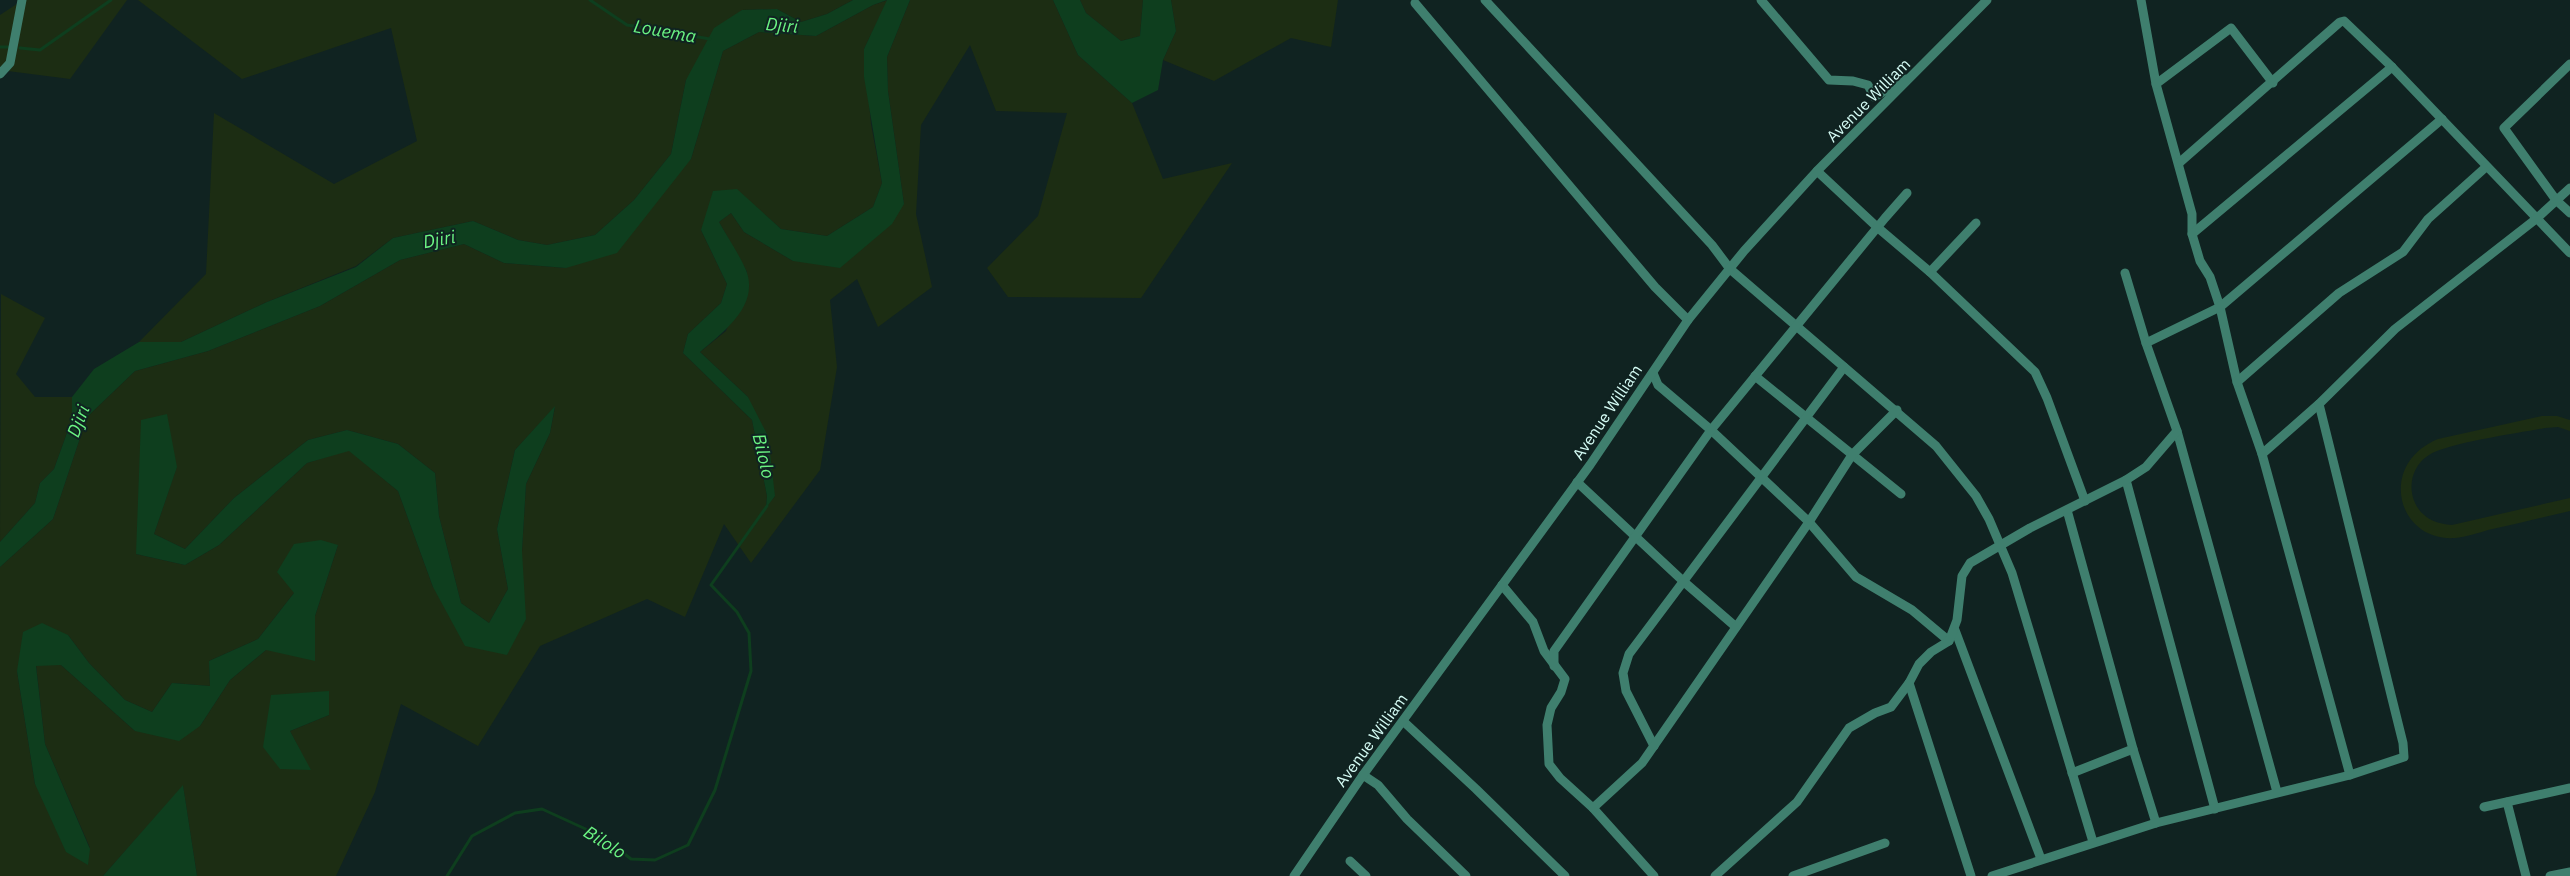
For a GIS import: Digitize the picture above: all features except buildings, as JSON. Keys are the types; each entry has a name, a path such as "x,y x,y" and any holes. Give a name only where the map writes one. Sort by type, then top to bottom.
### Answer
{"street":[{"path":"0,74 10,63 22,0"},
{"path":"1485,0 1712,245 1730,269 1798,325 1936,446 1955,467 1976,496 2001,545 2012,573 2093,842"},
{"path":"1761,0 1829,80 1853,81 1868,85 1874,97 1914,75"},
{"name":"Avenue William","path":"1294,876 1363,775 1577,482 1688,320 1730,269 1817,171 1987,0"},
{"path":"2141,0 2156,84 2192,214 2192,234 2200,261 2210,277 2220,307 2238,382 2262,454 2350,775"},
{"path":"1415,2 1655,287 1688,320"},
{"path":"2179,163 2340,22 2344,21 2392,67 2570,254"},
{"path":"2156,84 2231,28 2273,82"},
{"path":"2570,64 2504,128 2556,200 2570,213"},
{"path":"2192,234 2392,67"},
{"path":"2146,343 2220,307 2442,120"},
{"path":"2238,382 2339,293 2403,252 2428,218 2486,167"},
{"path":"1817,171 1877,227 1930,272 2035,372 2047,398 2085,501"},
{"path":"2262,454 2319,404 2395,329 2536,219 2570,188"},
{"path":"1554,666 1552,654 1711,430 1877,227 1908,193"},
{"path":"1930,272 1976,223"},
{"path":"2126,273 2146,343 2177,431 2277,792"},
{"path":"1654,746 1626,692 1623,673 1629,654 1844,367"},
{"path":"1653,373 1658,385 1711,430 1809,522 1856,577 1912,610 1948,641"},
{"path":"1755,376 1901,494"},
{"path":"1992,876 2156,823 2350,775 2401,760 2405,753 2319,404"},
{"path":"1593,808 1632,773 1654,746 1809,522 1852,455 1896,410"},
{"path":"2041,859 1955,630 1959,590 1965,570 1970,563 2001,545 2126,480 2146,467 2177,431"},
{"path":"2126,480 2216,808"},
{"path":"1577,482 1636,536 1682,582 1736,627"},
{"path":"2067,510 2133,749 2156,823"},
{"path":"1502,585 1533,622 1544,651 1563,675 1565,683 1551,708 1547,725 1549,764 1560,778 1593,808 1654,876"},
{"path":"1715,876 1797,802 1849,728 1875,713 1891,707 1910,683 1920,664 1931,652 1948,641 1955,630"},
{"path":"1910,683 1971,876"},
{"path":"1403,721 1565,876"},
{"path":"2072,773 2133,749"},
{"path":"1363,775 1378,785 1407,819 1466,876"},
{"path":"2484,807 2570,788"},
{"path":"2507,802 2526,876"},
{"path":"1793,876 1885,843"},
{"path":"1350,861 1366,876"},
{"path":"2550,876 2570,872"}],"shaded area":[{"path":"23,0 127,0 70,79 0,70 0,15"},
{"path":"138,0 853,0 827,14 801,22 777,9 742,10 686,80 671,154 634,200 595,235 547,245 518,240 473,221 393,238 356,266 267,302 181,342 139,342 206,274 214,113 334,184 417,141 391,28 242,79"},
{"path":"888,0 864,49 871,124 882,183 873,207 827,236 781,229 737,190 701,230 727,284 721,303 688,334 683,353 752,420 767,496 766,507 775,496 748,397 700,352 726,331 747,272 719,222 731,213 744,232 793,261 904,204 888,91 887,57 910,0 1053,0 1078,55 1132,103 1163,179 1232,163 1141,298 1008,297 987,268 1038,216 1067,113 996,111 970,45 921,125 916,214 932,287 878,327 857,279 830,300 837,367 820,470 751,563 724,524 685,617 647,599 540,646 478,746 401,704 375,792 336,876 197,876 183,786 103,876 0,876 0,567 53,519 87,417 135,371 208,351 320,306 400,260 464,244 504,263 566,268 691,159 723,51 759,32 816,36 873,5","holes":["555,407 550,433 526,484 522,551 507,655 433,587 398,491 349,450 307,463 219,545 185,565 136,554 177,466 154,534 185,549 234,498 308,440 347,430 398,444 435,473 439,516 461,603 489,623 508,589 497,529 515,450","338,545 315,616 314,636 266,650 230,680 200,726 135,731 61,665 36,665 45,744 90,848 35,784 17,671 68,635 89,663 125,700 152,712 172,683 210,686 209,661 258,639 294,593","329,691 329,715 290,731 310,770 263,747"]},
{"path":"1080,0 1143,0 1140,36 1121,41 1086,13"},
{"path":"1171,0 1338,0 1331,47 1291,38 1214,81 1163,60 1176,31"},
{"path":"1,294 45,318 16,374 35,397 72,397 72,419 54,469 40,483 35,503 0,542"},
{"path":"2542,416 2557,416 2570,420 2570,431 2558,427 2502,436 2451,446 2423,459 2413,476 2412,489 2415,503 2421,513 2435,522 2452,525 2570,498 2570,511 2455,538 2435,536 2419,528 2408,515 2402,499 2401,482 2407,466 2419,451 2438,439"}],"water":[{"name":"Djiri","path":"853,0 887,0 873,5 816,36 759,32 723,51 691,159 617,253 566,268 504,263 464,244 400,260 320,306 208,351 135,371 87,417 53,519 0,567 0,542 35,503 40,483 54,469 72,419 72,397 94,369 139,342 181,342 267,302 356,267 393,238 473,221 518,240 547,245 595,235 634,200 671,154 686,80 714,28 742,10 777,9 801,22 827,14"},
{"path":"887,0 910,0 887,57 888,91 904,204 892,224 840,268 793,261 744,232 731,213 719,222 746,270 749,283 748,295 737,317 700,352 748,397 768,436 775,496 766,508 767,496 752,420 683,353 688,334 721,303 727,284 701,230 713,191 737,189 781,229 827,236 873,207 882,183 864,77 864,49"},
{"path":"1053,0 1080,0 1086,13 1121,41 1140,36 1143,0 1171,0 1176,31 1163,60 1158,90 1132,103 1078,55"},
{"path":"555,406 550,433 526,484 522,551 526,619 507,655 465,646 433,587 398,491 349,451 307,463 219,545 185,565 136,554 141,420 167,414 177,467 154,534 185,549 234,498 308,440 347,430 398,444 435,473 439,516 461,603 489,623 508,589 497,529 515,450"},
{"path":"321,540 338,545 315,616 315,661 266,650 230,680 200,726 179,741 135,731 61,665 36,666 45,744 90,849 88,865 66,852 35,784 17,671 23,632 42,623 68,635 89,663 125,700 152,712 172,683 210,686 209,661 258,639 294,593 277,572 294,544"},
{"path":"329,691 329,715 290,731 311,770 280,769 263,747 271,695"},
{"path":"183,785 197,876 103,876"}],"waterway":[{"name":"Louema","path":"20,48 40,50 111,0"},
{"name":"Louema","path":"590,0 627,25 710,39"},
{"name":"Louema","path":"0,47 8,47"},
{"name":"Bilolo","path":"447,876 472,836 515,813 542,809 603,837 631,859 655,860 688,845 715,790 751,671 749,633 737,612 711,585 767,506"}]}
